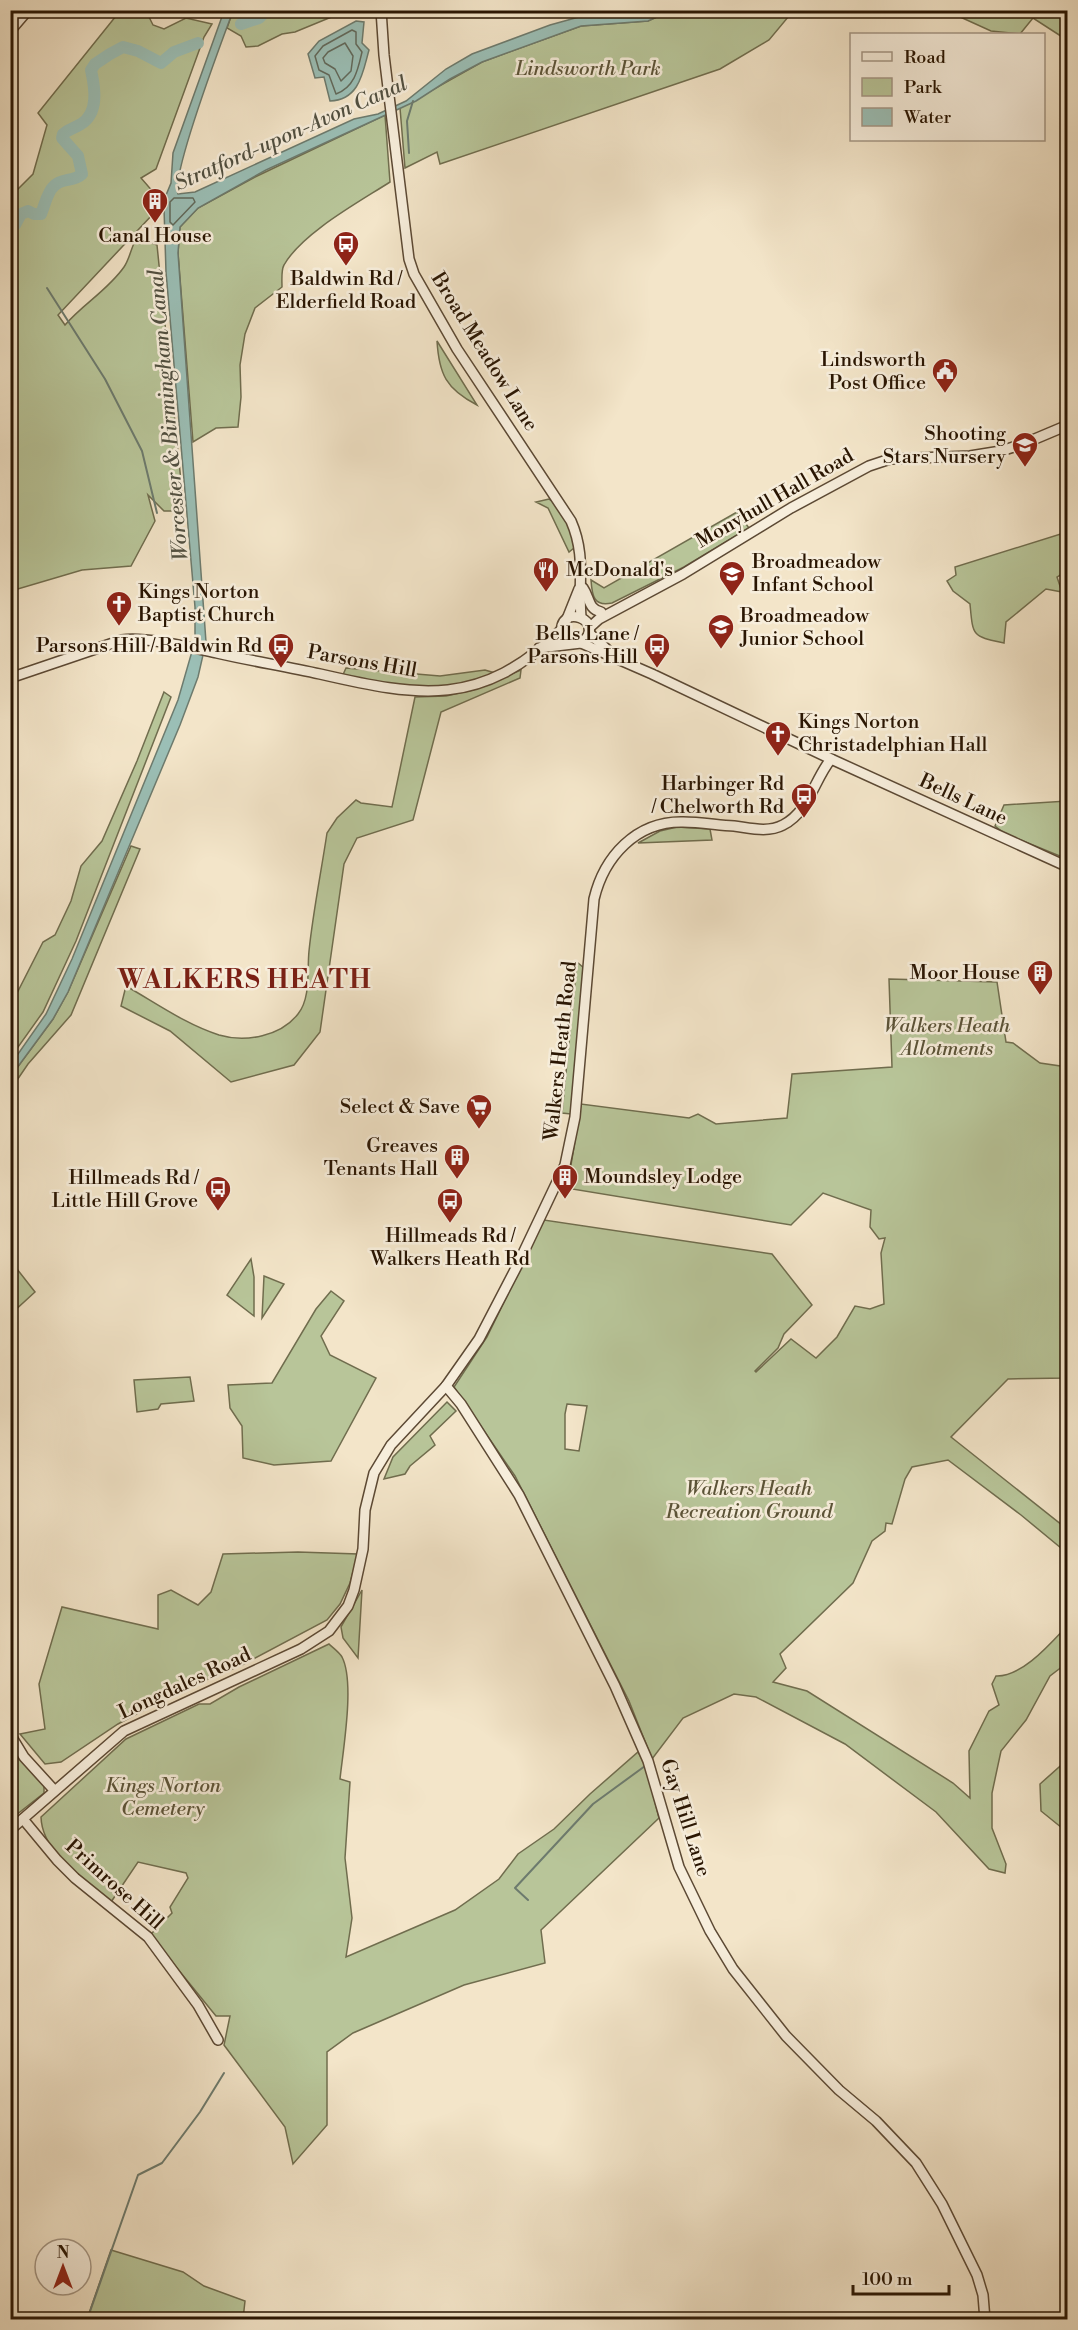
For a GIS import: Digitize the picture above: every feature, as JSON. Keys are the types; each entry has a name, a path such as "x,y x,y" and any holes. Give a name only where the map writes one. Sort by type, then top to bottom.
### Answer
{"street":[{"path":"10,31 28,10"},
{"name":"Broad Meadow Lane","path":"381,10 407,250 414,274 473,374 572,521 581,555 582,618"},
{"name":"Monyhull Hall Road","path":"589,631 594,622 614,610 657,589 801,503 869,466 892,459 970,456 1001,451 1068,425"},
{"path":"581,585 595,611 601,612"},
{"name":"Broad Meadow Lane","path":"567,618 581,585"},
{"name":"Monyhull Hall Road","path":"582,618 614,610"},
{"path":"575,616 582,618 589,631 581,644 570,644 562,636 561,630 567,618 575,616"},
{"name":"Parsons Hill","path":"10,678 125,639 135,639 206,650 396,690 438,692 471,686 504,673 561,630"},
{"name":"Bells Lane","path":"589,631 616,658"},
{"name":"Parsons Hill","path":"539,648 570,644"},
{"name":"Bells Lane","path":"581,644 616,658 1068,867"},
{"name":"Walkers Heath Road","path":"329,1630 348,1606 354,1590 363,1549 365,1509 374,1473 391,1445 446,1386 479,1339 566,1165 575,1117 594,899 607,863 626,842 653,827 682,822 775,829 789,822 802,808 831,759"},
{"name":"Gay Hill Lane","path":"446,1386 461,1404 519,1495 615,1686 648,1761 678,1867 710,1931 733,1969 786,2036 839,2090 876,2121 916,2163 942,2204 978,2275 985,2319"},
{"name":"Longdales Road","path":"10,1830 124,1731 178,1704 302,1649 329,1630"},
{"path":"10,1734 24,1757 54,1790"},
{"name":"Primrose Hill","path":"23,1820 75,1878 148,1937 198,2005 218,2040"}],"green space":[{"path":"120,11 146,11 153,25 164,29 186,18 212,24 204,37 156,169 141,178 161,201 153,214 58,315 65,325 111,283 126,264 135,241 142,239 157,245 184,511 164,511 148,495 155,521 131,566 82,570 11,591 11,196 33,174 47,125 38,113"},
{"path":"233,11 346,11 295,32 282,34 258,46 246,47 241,36 227,28"},
{"name":"Lindsworth Park","path":"670,11 790,11 789,16 769,40 720,69 440,164 437,152 405,168 400,108 482,62 581,26 648,21"},
{"path":"947,11 1067,11 1067,40 1033,18 1021,33 991,31"},
{"path":"385,115 390,182 332,219 292,253 283,267 282,287 255,308 245,334 240,365 241,397 238,427 216,428 193,442 178,253 180,227 198,208 255,177"},
{"path":"437,341 477,405 458,393 446,379 442,372"},
{"path":"549,499 563,514 572,534 574,548 569,552 548,508 536,502"},
{"path":"737,512 749,528 684,567 612,603 601,603 595,599 591,580 604,588"},
{"path":"1067,532 1067,571 1057,577 1062,592 1046,589 1006,622 1004,643 986,639 976,633 972,623 970,604 953,591 947,581 956,575 955,567"},
{"path":"346,668 440,676 485,670 495,673 472,683 418,689 342,677"},
{"path":"521,670 520,678 441,712 413,820 357,838 344,864 320,1032 294,1065 231,1082 170,1031 121,1006 126,986 194,1025 229,1037 262,1036 291,1022 302,1007 307,992 309,951 327,833 337,818 356,800 361,803 392,807 415,697 446,696 473,690"},
{"path":"164,692 171,697 76,941 43,1012 11,1057 11,1005 43,942 55,935 71,901 81,866 102,841"},
{"path":"1067,801 1067,859 1004,833 995,826 1004,805"},
{"path":"677,827 710,829 712,840 638,843 660,831"},
{"path":"131,846 140,849 71,1015 28,1064 11,1089 11,1076 53,1019 68,992"},
{"path":"577,962 585,969 571,1114 562,1113"},
{"path":"889,979 997,982 1006,1042 1013,1043 1040,1063 1067,1067 1067,1378 1008,1379 951,1437 1067,1529 1067,1553 948,1460 912,1467 905,1479 892,1524 886,1523 885,1531 872,1541 853,1583 780,1654 786,1668 773,1682 807,1691 953,1783 970,1798 969,1751 989,1711 999,1705 992,1684 996,1676 1016,1671 1035,1658 1067,1626 1067,1663 1050,1676 1026,1720 1001,1751 992,1793 992,1828 1006,1864 1005,1873 989,1869 936,1812 845,1744 756,1697 734,1694 683,1718 652,1759 629,1701 515,1476 454,1387 487,1337 544,1220 772,1254 812,1305 784,1334 778,1348 755,1371 791,1339 816,1358 837,1337 855,1306 870,1309 884,1304 881,1253 885,1238 879,1239 870,1227 871,1210 823,1193 791,1225 560,1187 571,1165 581,1104 689,1118 698,1114 716,1124 787,1118 792,1074 892,1067","holes":["567,1404 587,1406 579,1451 565,1449"]},
{"path":"251,1259 254,1277 254,1316 227,1295"},
{"path":"17,1269 35,1292 13,1312 11,1296"},
{"path":"264,1276 284,1284 262,1318"},
{"path":"331,1291 344,1301 321,1336 330,1355 376,1378 331,1461 274,1465 243,1458 242,1426 230,1408 228,1385 272,1383 316,1309"},
{"path":"190,1377 194,1401 161,1404 158,1409 137,1412 134,1380"},
{"path":"447,1402 456,1411 430,1436 435,1445 410,1466 405,1474 384,1479 393,1457"},
{"path":"298,1552 358,1554 350,1583 340,1604 327,1620 244,1664 175,1693 118,1724 61,1762 45,1764 20,1734 45,1729 39,1684 62,1607 158,1629 158,1595 171,1590 198,1605 211,1592 223,1554"},
{"path":"362,1590 358,1658 343,1638 341,1627"},
{"name":"Kings Norton Cemetery","path":"329,1644 342,1657 348,1683 347,1717 340,1779 350,1782 345,1858 352,1918 346,1957 455,1910 499,1879 518,1854 554,1829 638,1752 646,1766 659,1818 541,1930 545,1963 464,1985 353,2033 327,2052 327,2125 293,2164 285,2127 224,2045 230,2016 216,2016 150,1935 172,1913 170,1907 188,1878 186,1873 138,1862 111,1902 57,1854 43,1830 41,1817 126,1739 199,1704 210,1704 239,1687"},
{"path":"10,1743 44,1786 44,1793 11,1819"},
{"path":"1067,1760 1067,1832 1041,1811 1040,1784"},
{"path":"111,2250 183,2272 204,2286 245,2301 243,2319 87,2319"}],"water":[{"path":"224,11 233,11 182,161 178,194 195,192 354,119 378,114 406,101 446,69 472,54 550,25 586,15 626,15 646,11 670,11 648,21 581,26 482,62 416,101 266,170 198,208 180,227 178,253 206,642 198,677 180,725 68,992 53,1019 11,1076 11,1064 46,1014 72,959 178,700 195,641 195,607 166,272 164,200 171,183 173,153"},
{"path":"356,21 364,22 362,43 369,50 362,75 348,96 330,101 324,77 315,78 308,54 319,41"}],"waterway":[{"path":"241,24 259,18 267,10"},
{"path":"10,226 15,225 21,214 28,211 41,214 54,186 82,174 78,156 62,138 63,134 81,124 91,113 94,100 91,70 95,64 123,47 138,51 161,63 174,52 198,43"},
{"name":"Stratford-upon-Avon Canal","path":"409,153 407,121 413,101"},
{"name":"Worcester & Birmingham Canal","path":"47,288 105,379 142,451 157,513"},
{"path":"528,1900 515,1888 593,1804 645,1766"},
{"path":"87,2320 138,2175 162,2163 200,2112 224,2073"}],"place":[{"name":"Canal House","path":"155,224"},
{"name":"Baldwin Rd / Elderfield Road","path":"346,267"},
{"name":"Lindsworth Post Office","path":"945,394"},
{"name":"Shooting Stars Nursery","path":"1025,468"},
{"name":"McDonald's","path":"546,593"},
{"name":"Broadmeadow Infant School","path":"732,597"},
{"name":"Kings Norton Baptist Church","path":"119,627"},
{"name":"Broadmeadow Junior School","path":"721,650"},
{"name":"Parsons Hill / Baldwin Rd","path":"281,669"},
{"name":"Bells Lane / Parsons Hill","path":"657,669"},
{"name":"Kings Norton Christadelphian Hall","path":"778,757"},
{"name":"Harbinger Rd / Chelworth Rd","path":"804,819"},
{"name":"Moor House","path":"1040,996"},
{"name":"Select & Save","path":"479,1130"},
{"name":"Greaves Tenants Hall","path":"457,1180"},
{"name":"Moundsley Lodge","path":"565,1200"},
{"name":"Hillmeads Rd / Little Hill Grove","path":"218,1212"},
{"name":"Hillmeads Rd / Walkers Heath Rd","path":"450,1224"}],"district":[{"name":"WALKERS HEATH","path":"245,980"}],"park label":[{"name":"Walkers Heath Allotments","path":"947,1038"},
{"name":"Walkers Heath Recreation Ground","path":"749,1500"}]}
